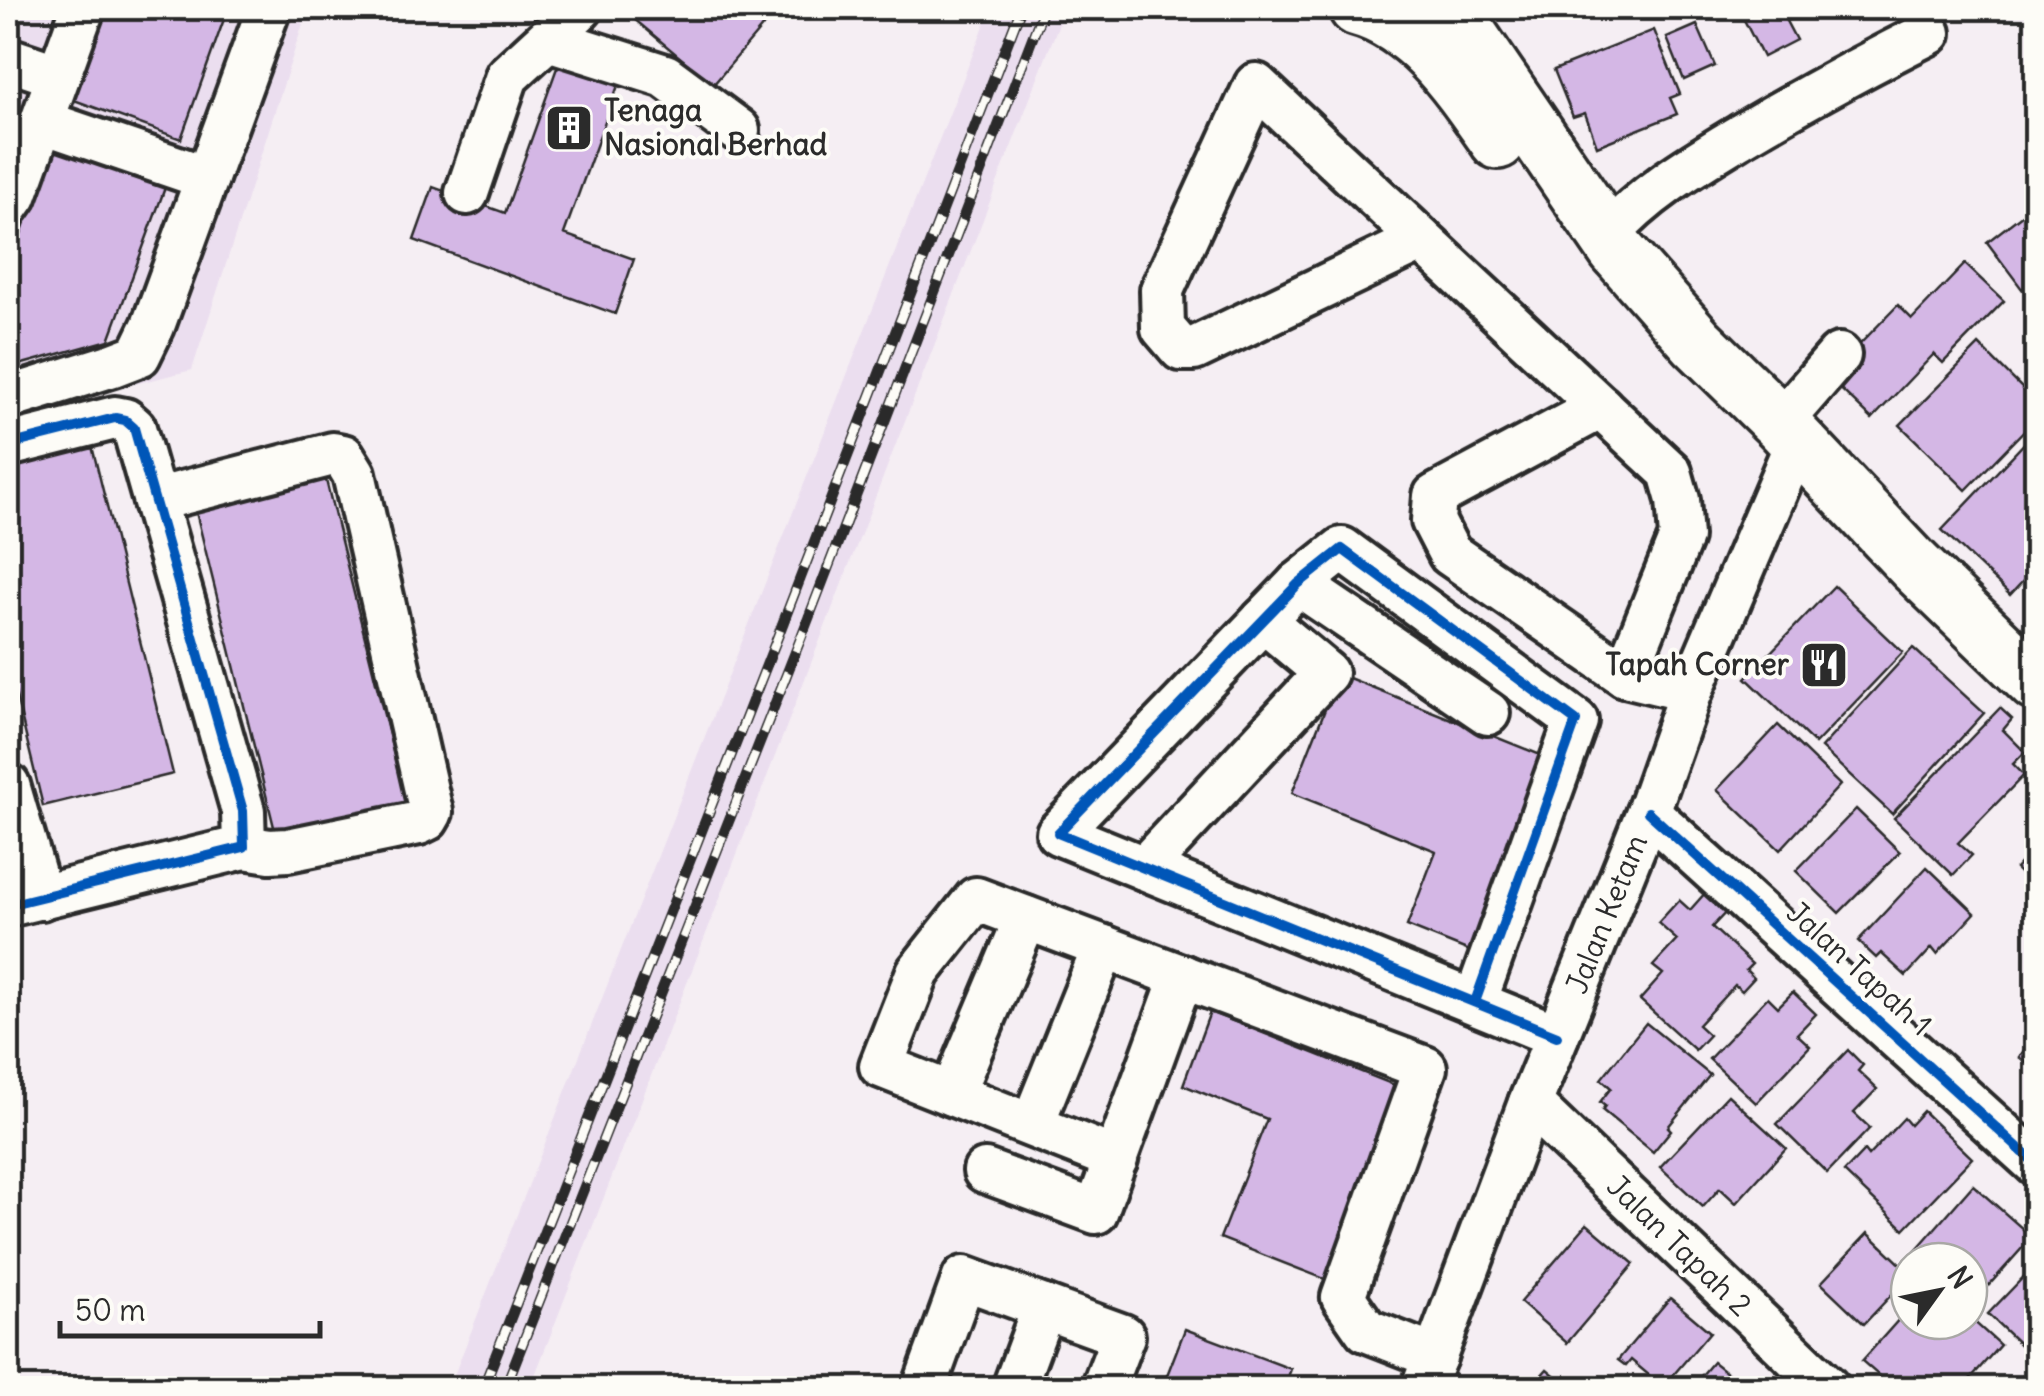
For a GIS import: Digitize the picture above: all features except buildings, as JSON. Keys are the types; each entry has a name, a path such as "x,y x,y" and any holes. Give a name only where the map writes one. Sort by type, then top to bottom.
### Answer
{"main road":[{"path":"1357,8 1368,10 1412,36 1444,68 1570,243 1638,322 1706,391 1788,444"},
{"path":"1437,8 1450,15 1472,39 1616,250 1697,342 1788,444 2036,683"}],"street":[{"path":"8,206 43,122 82,8"},
{"path":"8,398 139,355 269,8"},
{"path":"467,193 507,76 581,8"},
{"path":"1486,8 1504,87"},
{"path":"1607,236 1656,189 1800,101 1929,33"},
{"path":"548,38 665,76 738,130"},
{"path":"8,58 58,76"},
{"path":"1421,240 1194,349 1181,349 1163,328 1162,290 1256,86 1670,472 1678,500 1680,537 1626,675"},
{"path":"43,122 208,178"},
{"name":"Jalan Ketam","path":"1429,1373 1530,1103 1648,812 1690,691 1788,444 1839,355"},
{"path":"1600,407 1435,496 1433,521 1450,554 1626,675 1690,691"},
{"path":"8,445 116,418 134,428 243,811 244,847"},
{"path":"8,785 24,901 244,847 288,850 419,823 431,812 354,474 343,456 333,454 155,500"},
{"path":"1475,1002 1576,722 1342,549 1298,584 1058,833 1558,1036"},
{"path":"1298,584 1488,713"},
{"path":"1144,868 1326,673 1263,620"},
{"name":"Jalan Tapah 1","path":"1648,812 2036,1164"},
{"path":"1116,1159 881,1066 918,972 976,899 1425,1068 1343,1297 1366,1330 1429,1373"},
{"path":"952,1094 1026,918"},
{"path":"1032,1126 1104,947"},
{"path":"984,1171 1096,1212 1182,976"},
{"name":"Jalan Tapah 2","path":"1530,1103 1828,1388"},
{"path":"924,1388 964,1278 1123,1336 1104,1388"},
{"path":"1014,1388 1044,1307"}],"shaded area":[{"path":"8,8 308,8 192,370 8,415"},
{"path":"991,8 1065,8 530,1388 449,1388"}],"railway":[{"path":"483,1388 1021,8"},
{"path":"505,1388 1044,8"}],"cycle path":[{"path":"8,445 115,418 134,428 243,811 244,847 8,905"},
{"path":"1475,1002 1576,721 1342,549 1298,584 1058,833 1557,1036"},
{"path":"1648,812 2036,1164"}],"place":[{"name":"Tenaga Nasional Berhad","path":"569,128"},
{"name":"Tapah Corner","path":"1824,665"}]}
